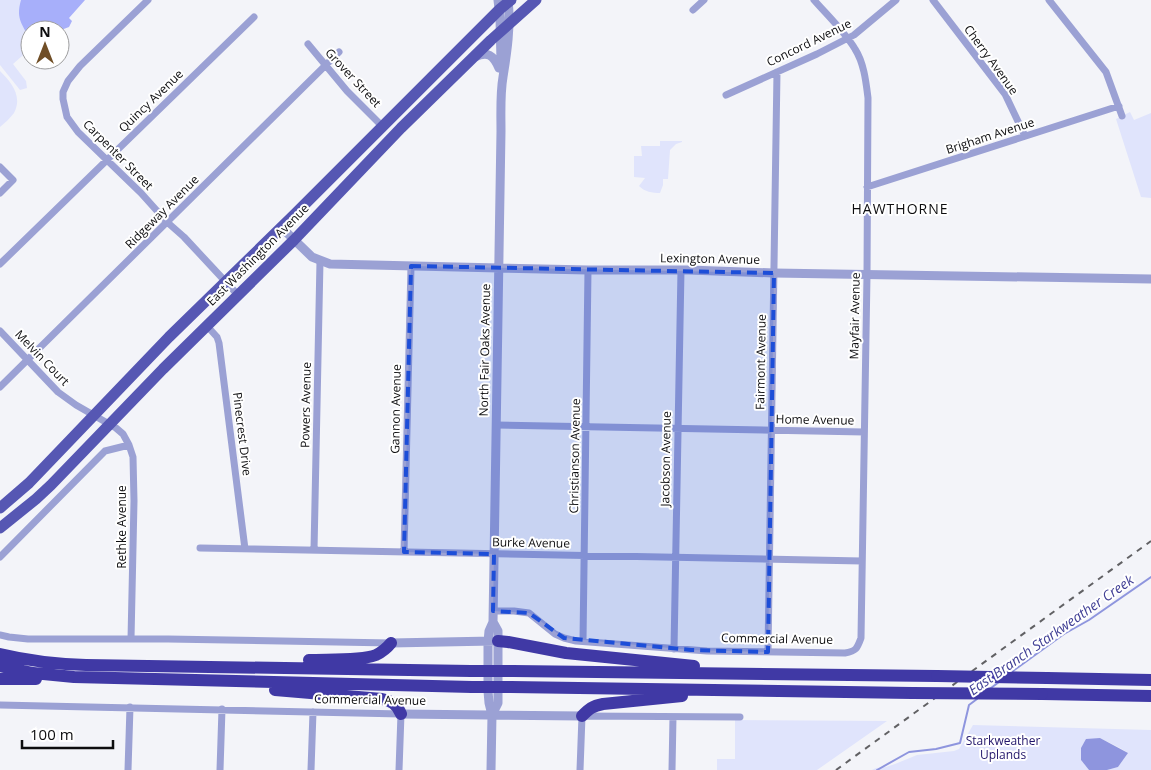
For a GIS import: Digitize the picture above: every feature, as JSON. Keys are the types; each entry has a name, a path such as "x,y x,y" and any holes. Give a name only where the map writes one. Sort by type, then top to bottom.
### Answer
{"highway":[{"path":"493,641 566,653 784,675"},
{"path":"138,666 363,658 376,655 391,643"},
{"path":"0,654 35,662 138,666 1151,680"},
{"path":"0,666 33,673 74,677 472,687 1042,694 1151,700"},
{"path":"1120,679 1151,675"},
{"path":"0,679 42,680 74,677"},
{"path":"236,681 257,688 382,699 396,705 401,714"},
{"path":"582,716 594,706 603,704 744,690"},
{"path":"1068,695 1151,696"}],"main road":[{"name":"East Washington Avenue","path":"0,528 51,485 294,240 401,128 472,58 536,0"},
{"name":"East Washington Avenue","path":"0,508 29,483 169,337 505,2"}],"street":[{"name":"Carpenter Street","path":"148,0 80,66 68,81 63,99 67,117 78,132 141,193 238,295"},
{"path":"693,10 704,0"},
{"name":"Mayfair Avenue","path":"814,0 855,50 866,82 868,107 861,638 857,648"},
{"name":"Concord Avenue","path":"726,95 847,39 857,33 896,0"},
{"name":"Cherry Avenue","path":"932,0 1005,94 1025,136"},
{"path":"1049,0 1106,72 1122,116"},
{"name":"North Fair Oaks Avenue","path":"491,770 492,715 498,703 493,641 498,630 493,622 493,611 502,75 505,2"},
{"name":"Quincy Avenue","path":"0,264 254,17"},
{"name":"Grover Street","path":"308,44 348,91 382,126"},
{"name":"Ridgeway Avenue","path":"0,387 340,52"},
{"path":"472,58 482,54 489,54 494,58 502,75"},
{"name":"Fairmont Avenue","path":"768,652 777,72"},
{"name":"Brigham Avenue","path":"867,187 1119,106"},
{"path":"0,167 13,180 0,193"},
{"name":"Lexington Avenue","path":"281,227 312,257 330,264 867,275 1151,278"},
{"name":"Powers Avenue","path":"314,550 320,260"},
{"name":"Gannon Avenue","path":"404,552 411,266"},
{"name":"Christianson Avenue","path":"583,642 588,270"},
{"name":"Jacobson Avenue","path":"674,648 681,270"},
{"name":"Pinecrest Drive","path":"207,326 217,337 219,343 245,549"},
{"name":"Melvin Court","path":"0,331 61,394 110,424"},
{"path":"0,557 105,451 129,445 121,432 110,424"},
{"name":"Home Avenue","path":"496,425 864,432"},
{"name":"Rethke Avenue","path":"129,445 133,466 134,526 131,639"},
{"name":"Burke Avenue","path":"200,548 862,561"},
{"name":"Commercial Avenue","path":"493,611 529,613 554,634 583,642 707,651 844,653 851,652 857,648"},
{"path":"0,634 28,639 391,643 493,641"},
{"name":"Commercial Avenue","path":"0,704 401,714 740,717"},
{"path":"128,770 130,707"},
{"path":"220,770 222,709"},
{"path":"311,770 313,712"},
{"path":"399,770 401,714"},
{"path":"580,770 582,716"},
{"path":"672,717 672,770"}],"highlighted area":[{"path":"411,266 774,273 768,652 691,650 564,638 529,613 493,611 494,554 404,552"}],"green space":[{"path":"0,0 82,0 61,20 20,20 20,58 13,64 26,81 27,88 20,90 0,65"},
{"path":"0,71 12,85 17,101 14,113 0,127"},
{"path":"1130,112 1134,120 1151,113 1151,198 1141,197 1116,119"},
{"path":"660,141 682,142 676,144 670,150 668,179 663,179 660,193 644,190 639,186 645,178 634,177 634,156 642,156 641,146 660,146"},
{"path":"735,720 887,721 817,770 717,770 717,759 735,759"},
{"name":"Starkweather Uplands","path":"973,725 1151,730 1151,770 1107,770 1118,767 1128,753 1100,738 1081,760 1089,770 872,770 895,764 917,755 959,749"}],"shaded area":[{"path":"21,0 85,0 69,18 72,21 70,25 70,20 20,20 19,7"},
{"path":"1100,738 1128,753 1118,767 1107,770 1089,770 1081,760 1081,748 1086,739"}],"waterway":[{"name":"East Branch Starkweather Creek","path":"1013,671 1064,634 1089,620 1151,577"},
{"name":"East Branch Starkweather Creek","path":"991,688 999,682"},
{"name":"East Branch Starkweather Creek","path":"877,770 909,752 936,749 960,743 969,705 977,699"}],"railway":[{"path":"836,770 1151,541"}],"district":[{"name":"HAWTHORNE","path":"900,209"}]}
